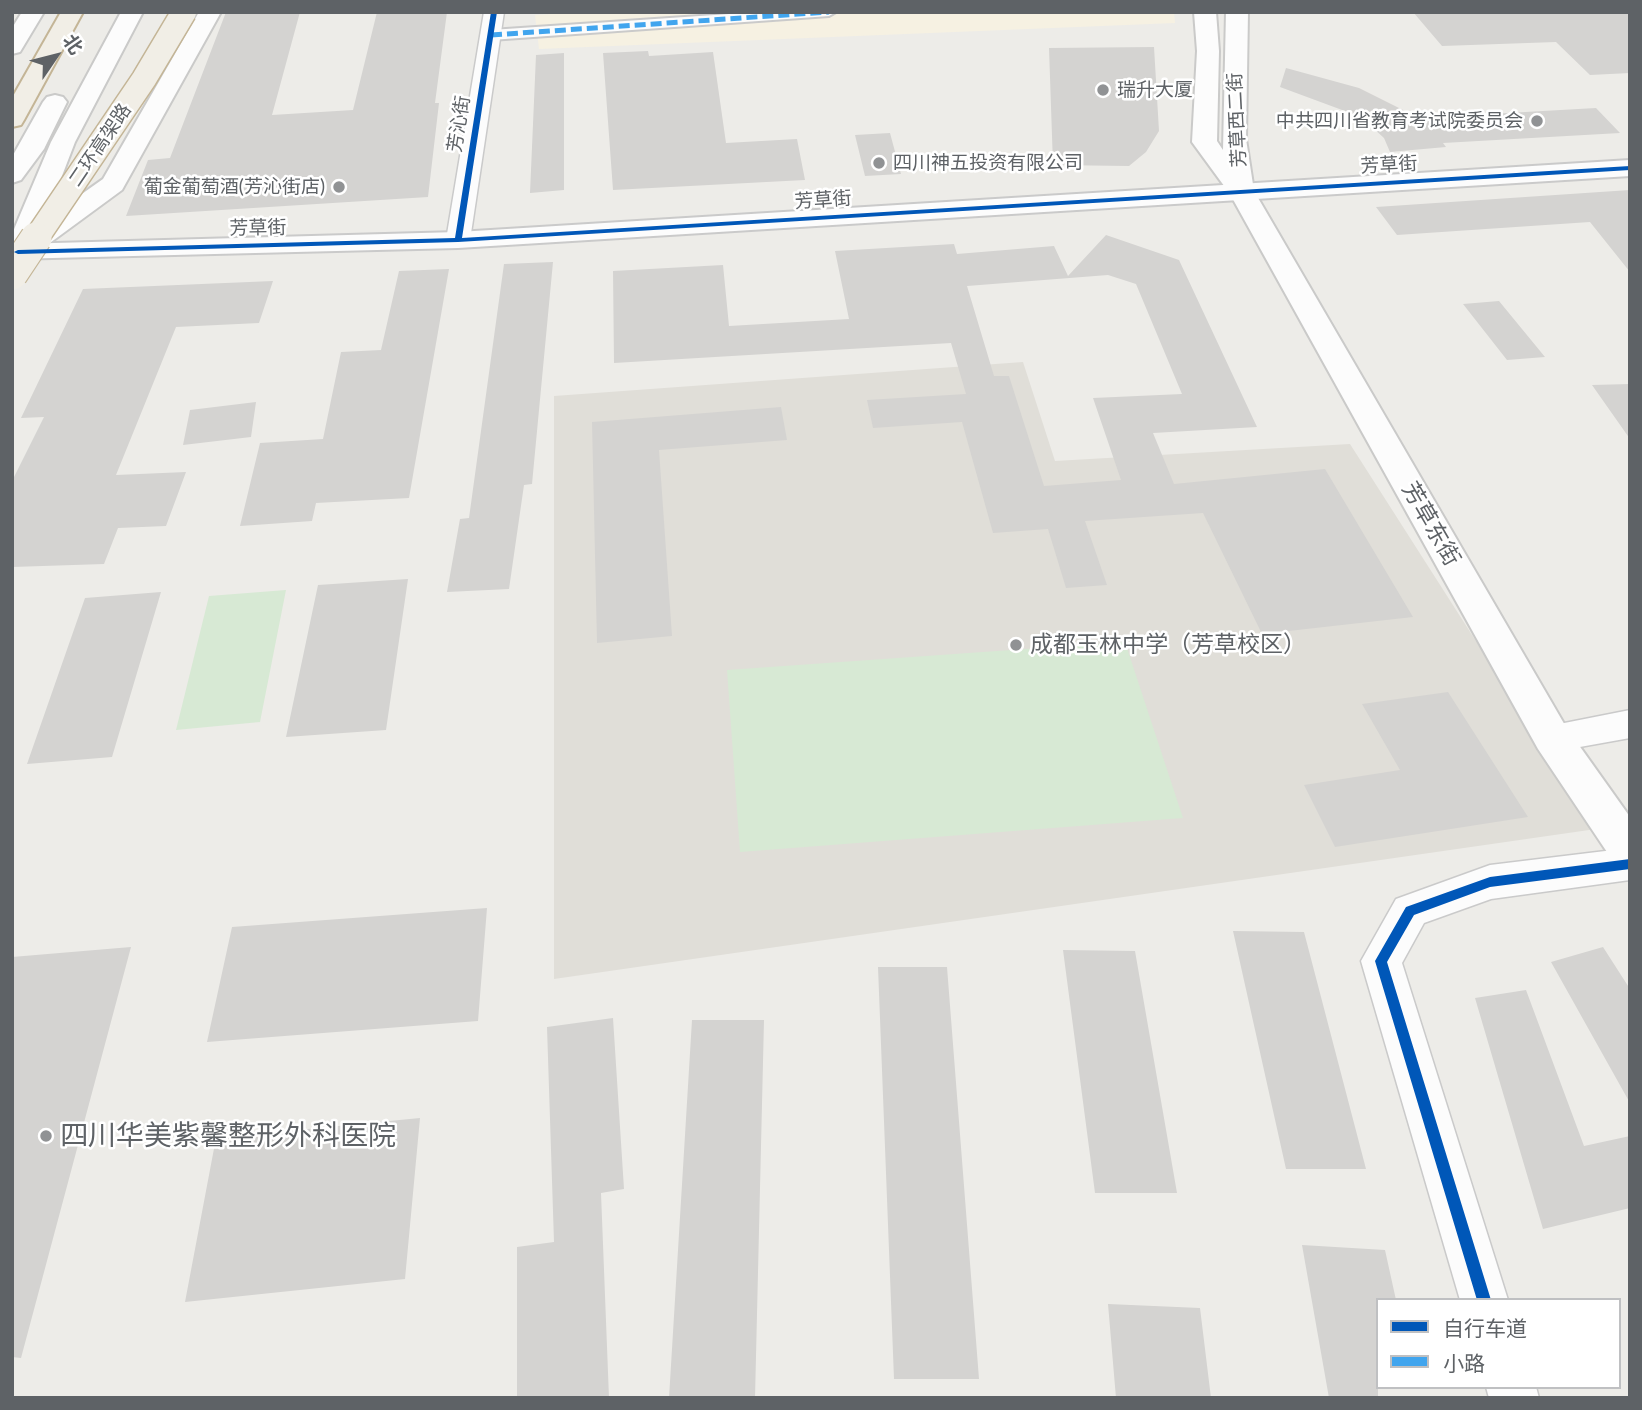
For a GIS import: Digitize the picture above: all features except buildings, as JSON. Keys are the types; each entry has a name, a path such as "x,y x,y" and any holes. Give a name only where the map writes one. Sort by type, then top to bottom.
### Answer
{"highway":[{"path":"42,12 38,23 42,62"},
{"path":"12,120 72,12"},
{"name":"二环高架路","path":"13,260 144,79 184,12"}],"main road":[{"path":"12,47 33,12"},
{"path":"13,260 63,142 132,12"},
{"path":"13,260 113,184 210,12"},
{"name":"芳草西二街","path":"1219,15 1242,192"},
{"path":"12,175 31,149 69,75"},
{"name":"芳草街","path":"13,260 458,240 1630,168"},
{"name":"芳草东街","path":"1242,192 1552,738 1630,851"}],"street":[{"name":"芳沁街","path":"458,240 494,12"},
{"path":"491,35 829,12"},
{"path":"1552,738 1630,724"},
{"path":"1483,1298 1381,961 1410,911 1490,882 1630,864"}],"shaded area":[{"path":"586,12 1174,12 1175,23 539,49 535,15"},
{"name":"成都玉林中学（芳草校区）","path":"1023,362 1055,461 1350,444 1596,829 554,979 554,396"}],"green space":[{"path":"286,590 260,722 176,730 209,596"},
{"path":"1125,642 1183,818 740,852 727,670"}],"marked path":[{"path":"491,35 829,12"}],"cycle path":[{"path":"458,240 494,12"},
{"path":"18,252 458,240 1630,168"},
{"path":"1483,1298 1381,961 1410,911 1490,882 1630,864"}],"place":[{"name":"瑞升大厦","path":"1103,90"},
{"name":"中共四川省教育考试院委员会","path":"1537,121"},
{"name":"四川神五投资有限公司","path":"879,163"},
{"name":"葡金葡萄酒(芳沁街店)","path":"339,187"},
{"name":"成都玉林中学（芳草校区）","path":"1016,645"},
{"name":"四川华美紫馨整形外科医院","path":"46,1136"}]}
